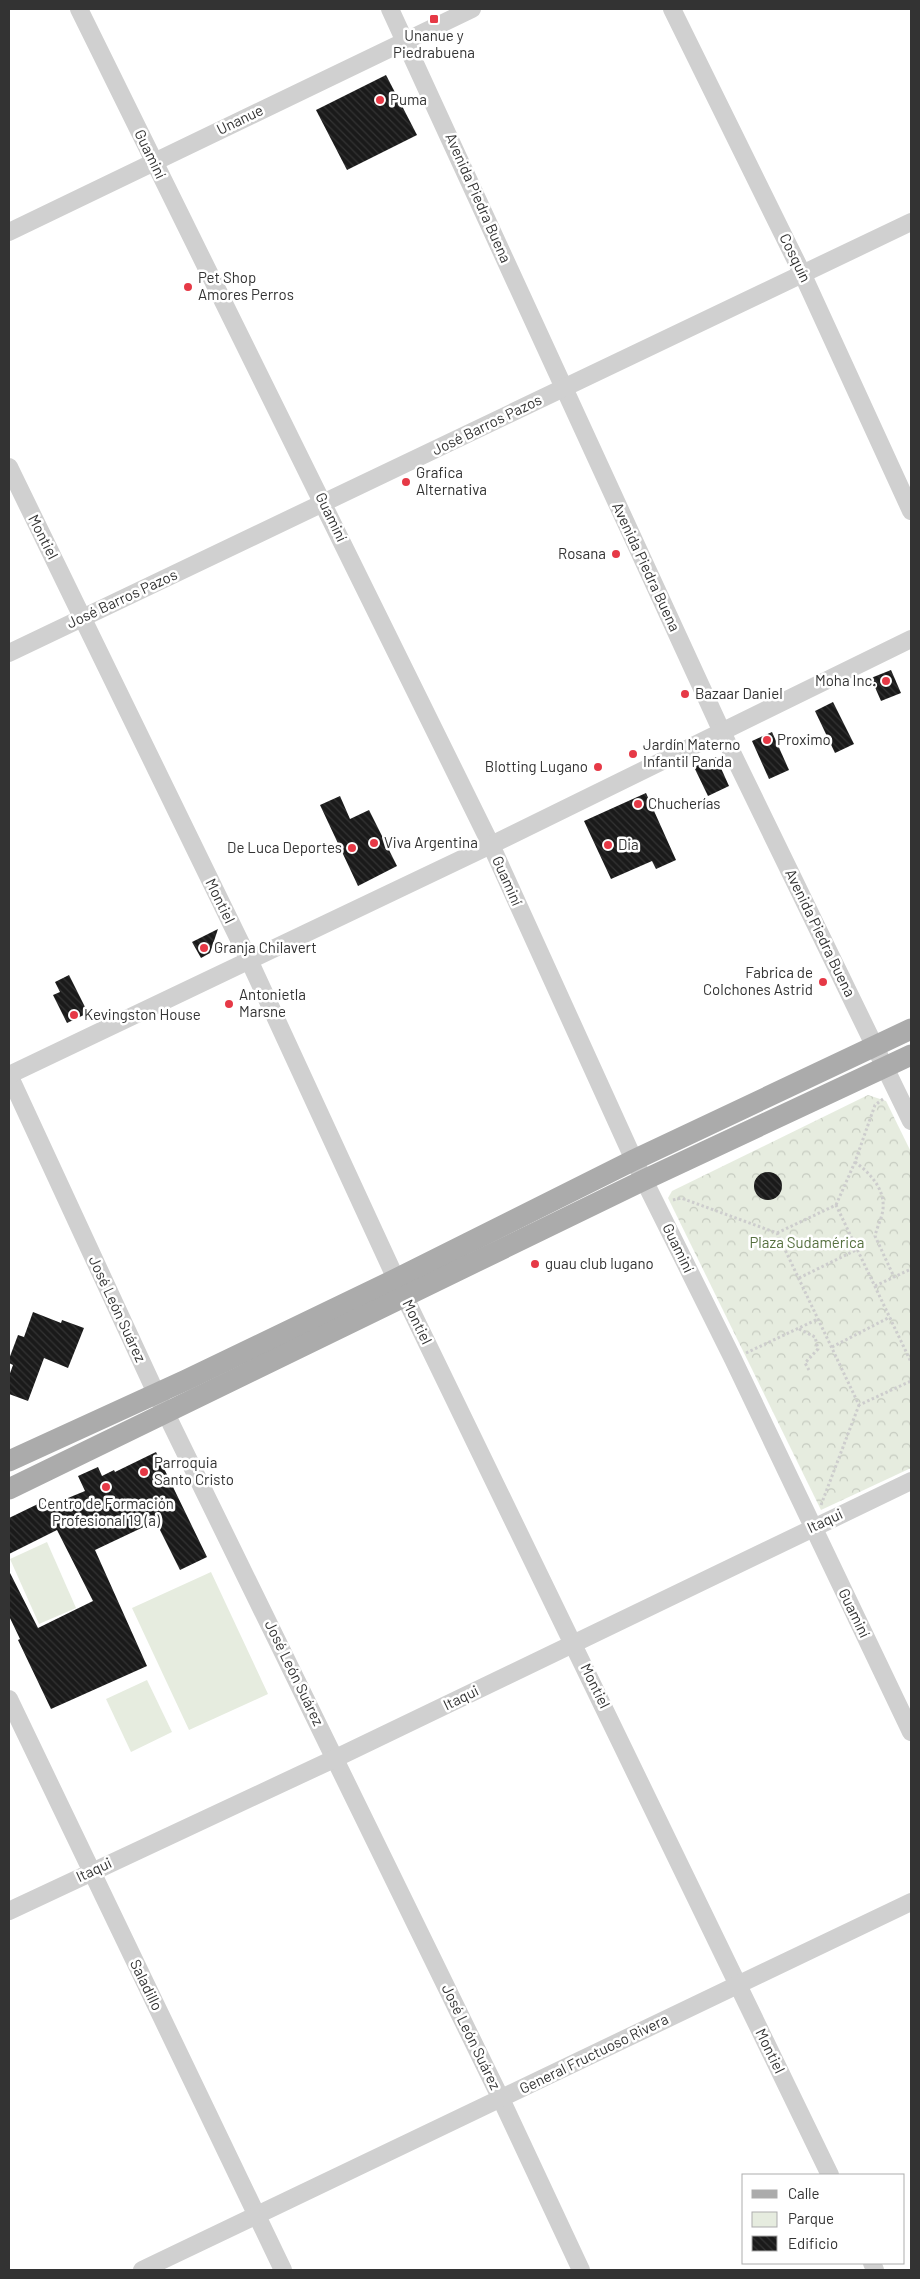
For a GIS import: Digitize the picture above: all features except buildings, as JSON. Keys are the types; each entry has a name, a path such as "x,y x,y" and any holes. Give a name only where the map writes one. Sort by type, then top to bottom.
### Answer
{"main road":[{"path":"9,1489 166,1413 634,1160 911,1028"},
{"path":"9,1461 156,1393 644,1180 911,1055"}],"street":[{"name":"Guaminí","path":"79,9 491,845 634,1160 733,1359 911,1732"},
{"name":"Avenida Piedra Buena","path":"390,9 406,40 722,732 911,1121"},
{"name":"Unanue","path":"9,232 472,9"},
{"name":"Cosquín","path":"672,9 802,273 911,511"},
{"name":"José Barros Pazos","path":"9,653 911,222"},
{"name":"Montiel","path":"9,468 249,960 400,1288 574,1643 830,2174"},
{"path":"9,1075 491,845 911,639"},
{"name":"José León Suárez","path":"9,1075 156,1393 336,1758 501,2099 581,2270"},
{"name":"Itaqui","path":"9,1911 336,1758 911,1481"},
{"name":"Saladillo","path":"9,1699 283,2270"},
{"name":"General Fructuoso Rivera","path":"142,2270 911,1902"}],"path":[{"path":"777,1233 836,1205 855,1162 876,1105 896,1090"},
{"path":"855,1162 872,1178 880,1189 883,1210 876,1231 876,1240 894,1277"},
{"path":"657,1206 680,1198 777,1233 859,1405"},
{"path":"836,1205 911,1362"},
{"path":"799,1278 858,1249"},
{"path":"875,1286 911,1268"},
{"path":"832,1347 890,1317"},
{"path":"733,1359 818,1319"},
{"path":"798,1328 815,1337 817,1342 818,1349 805,1363 809,1370"},
{"path":"813,1527 859,1405 911,1381"}],"green space":[{"name":"Plaza Sudamérica","path":"868,1095 886,1101 911,1152 911,1468 821,1510 668,1198 672,1191"},
{"path":"47,1542 76,1608 39,1624 10,1559"},
{"path":"211,1572 268,1694 189,1730 132,1608"},
{"path":"147,1680 172,1732 131,1752 106,1699"}],"place":[{"name":"Unanue y Piedrabuena","path":"434,19"},
{"name":"Puma","path":"380,100"},
{"name":"Pet Shop Amores Perros","path":"188,287"},
{"name":"Grafica Alternativa","path":"406,482"},
{"name":"Rosana","path":"616,554"},
{"name":"Moha Inc.","path":"886,681"},
{"name":"Bazaar Daniel","path":"685,694"},
{"name":"Proximo","path":"767,740"},
{"name":"Jardín Materno Infantil Panda","path":"633,754"},
{"name":"Blotting Lugano","path":"598,767"},
{"name":"Chucherías","path":"638,804"},
{"name":"Viva Argentina","path":"374,843"},
{"name":"Dia","path":"608,845"},
{"name":"De Luca Deportes","path":"352,848"},
{"name":"Granja Chilavert","path":"204,948"},
{"name":"Fabrica de Colchones Astrid","path":"823,982"},
{"name":"Antonietla Marsne","path":"229,1004"},
{"name":"Kevingston House","path":"74,1015"},
{"name":"guau club lugano","path":"535,1264"},
{"name":"Parroquia Santo Cristo","path":"144,1472"},
{"name":"Centro de Formación Profesional 19 (a)","path":"106,1487"}]}
